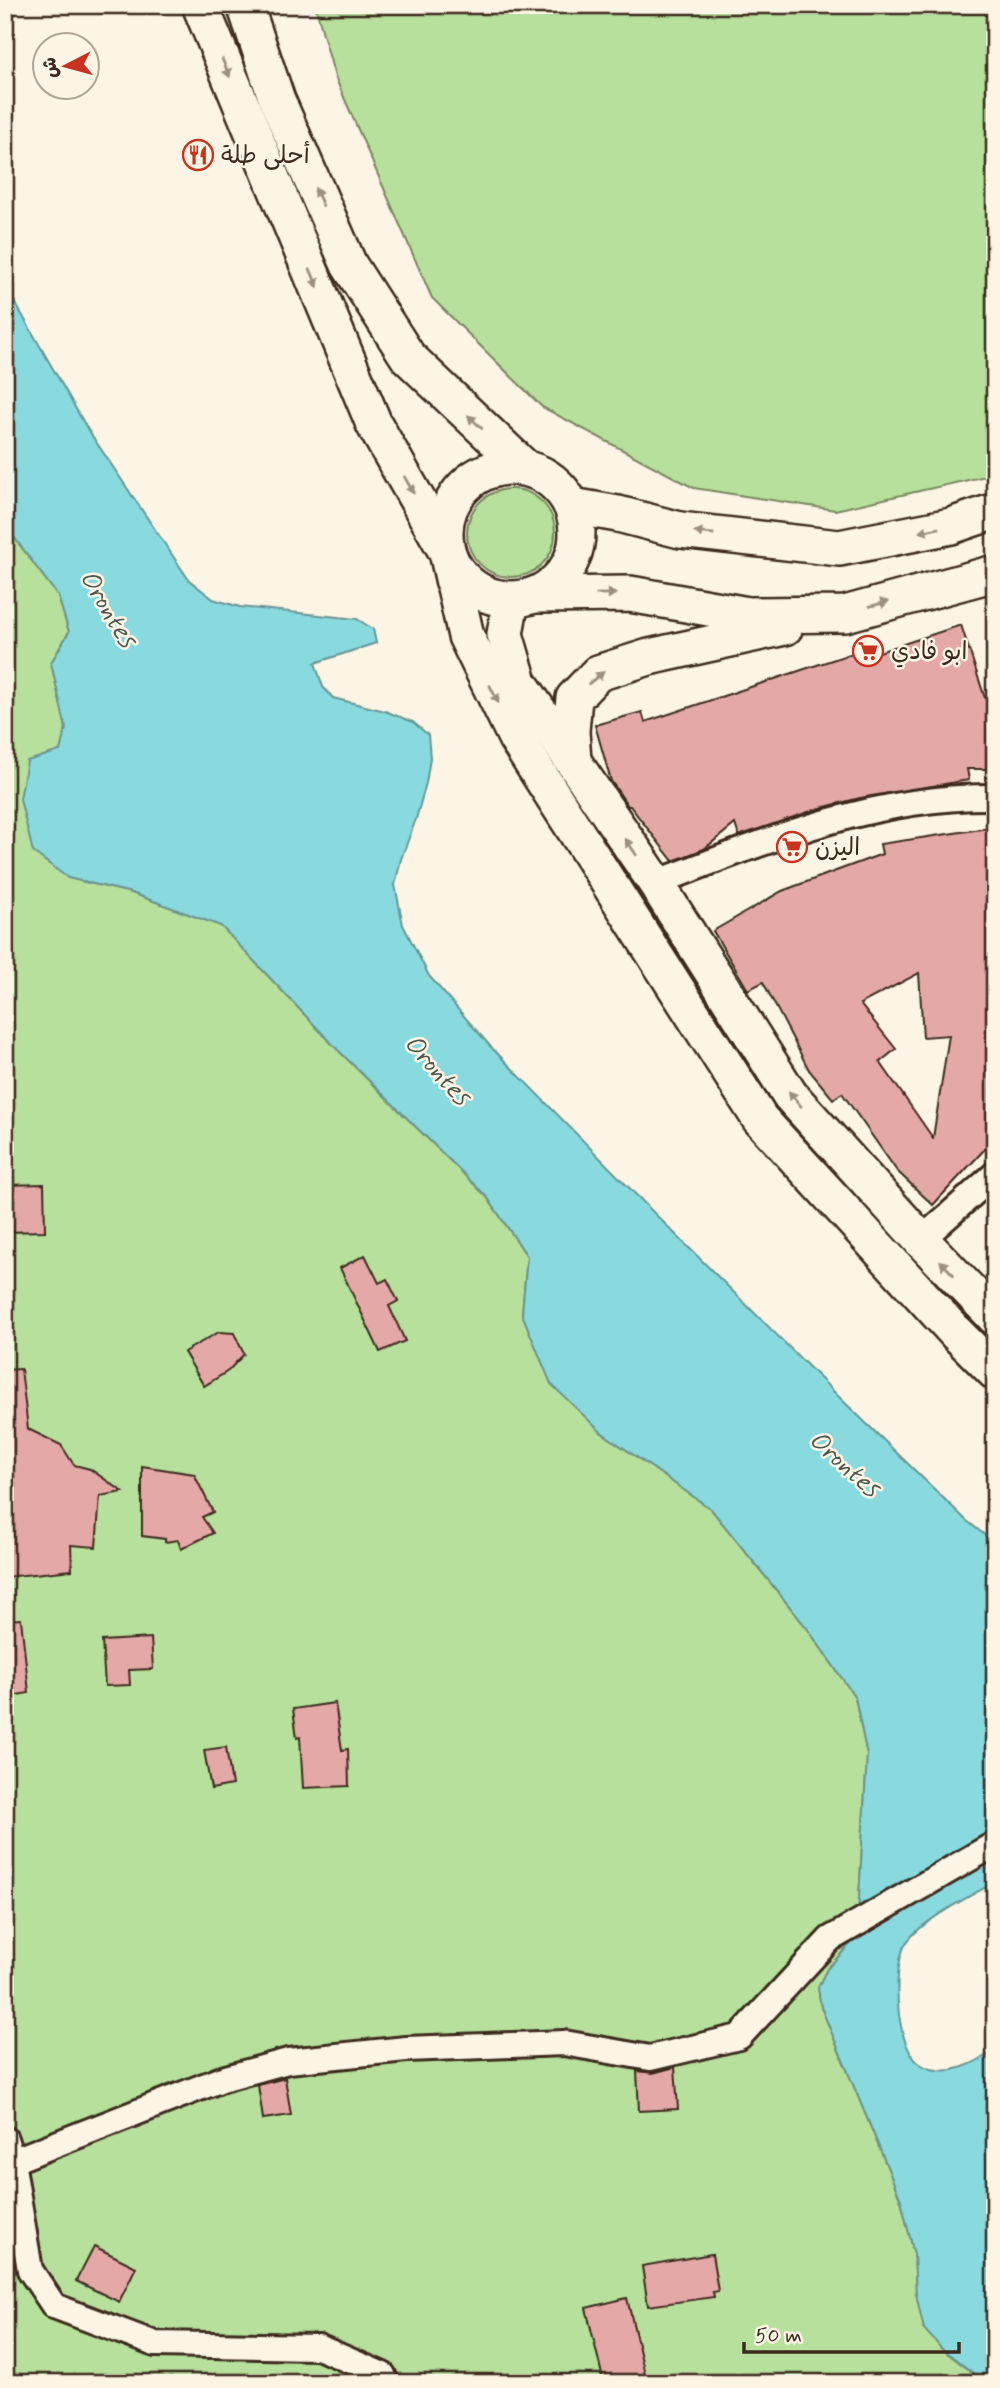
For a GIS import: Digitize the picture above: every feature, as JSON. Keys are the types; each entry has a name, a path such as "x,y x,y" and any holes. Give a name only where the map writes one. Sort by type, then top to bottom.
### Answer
{"main road":[{"path":"200,5 374,424 447,552 456,573 472,589 493,598 630,594 748,615 845,614"},
{"path":"244,5 277,100 349,265 408,357 525,468"},
{"path":"995,1317 921,1240 790,1094 656,883 519,682 505,634 524,597 555,583 568,567 576,547 577,526 572,506 560,488 544,475 525,468 502,467 480,473 462,488 449,507 444,529 447,552 466,636 516,738 760,1119 995,1372"},
{"path":"572,506 618,513 680,530 839,548 951,526 995,511"},
{"path":"573,761 571,731 574,698 598,673 649,657 845,614 995,573"}],"street":[{"path":"656,883 777,837 858,813 959,797 995,797"},
{"path":"921,1240 995,1174"},
{"path":"386,2383 383,2375 318,2347 155,2344 54,2306 30,2270 8,2155 222,2079 288,2061 406,2049 564,2043 650,2057 739,2038 830,1939 995,1844"}],"green space":[{"path":"315,5 995,5 995,474 835,510 694,488 542,407 432,298 335,77"},
{"path":"511,489 536,496 548,508 555,533 548,558 536,570 511,577 486,570 474,558 467,533 474,508 486,496"},
{"path":"5,525 58,596 69,632 51,663 66,728 60,751 27,762 68,878 132,893 221,926 338,1050 487,1197 527,1256 522,1314 601,1432 711,1509 807,1628 855,1697 867,1755 858,1917 854,1940 827,1969 818,1987 821,2007 901,2200 914,2254 916,2294 941,2348 986,2383 5,2383"}],"water":[{"name":"Orontes","path":"5,285 88,430 189,580 213,599 240,607 357,619 373,629 376,643 315,663 323,687 333,698 385,711 413,722 428,735 430,758 426,783 395,885 403,925 429,976 490,1046 652,1211 967,1521 995,1543 995,1882 931,1920 910,1938 900,1959 897,1993 907,2047 925,2067 944,2071 962,2068 995,2050 995,2383 986,2383 941,2348 924,2329 916,2294 914,2254 901,2200 821,2007 818,1987 827,1969 854,1940 858,1917 867,1755 855,1697 807,1628 711,1509 601,1432 551,1384 522,1314 527,1256 487,1197 338,1050 221,926 132,893 68,878 33,852 20,799 27,761 60,751 66,728 51,663 69,632 58,596 5,525"}],"building":[{"path":"961,625 985,698 995,695 995,769 967,769 969,780 860,798 817,809 739,836 735,824 704,849 673,861 611,781 595,725 642,712 645,722 871,647 873,654"},
{"path":"995,827 995,1138 933,1205 897,1171 842,1093 833,1099 809,1070 763,982 748,990 713,931 782,891 882,854 880,844","holes":["919,973 923,1037 949,1035 933,1138 880,1062 896,1049 860,1004"]},
{"path":"44,1184 45,1231 5,1232 5,1185"},
{"path":"365,1255 379,1283 387,1279 398,1301 389,1306 405,1341 380,1352 340,1268"},
{"path":"219,1332 234,1333 244,1354 228,1371 204,1386 184,1352"},
{"path":"21,1369 28,1429 61,1445 74,1465 90,1469 123,1492 100,1496 96,1547 71,1545 72,1570 5,1577 5,1370"},
{"path":"142,1466 194,1474 213,1512 202,1517 213,1533 181,1549 178,1540 165,1542 165,1539 142,1536"},
{"path":"21,1619 29,1693 5,1697 5,1620"},
{"path":"151,1638 153,1669 129,1670 130,1685 105,1686 102,1641"},
{"path":"335,1703 342,1750 348,1749 349,1786 303,1788 300,1737 297,1738 293,1709"},
{"path":"226,1747 232,1785 211,1789 204,1750"},
{"path":"675,2067 678,2109 639,2111 637,2071 653,2073"},
{"path":"285,2078 291,2115 263,2119 258,2085"},
{"path":"94,2246 136,2267 119,2302 76,2281"},
{"path":"712,2254 718,2291 713,2292 714,2297 648,2306 642,2266"},
{"path":"627,2298 647,2383 604,2383 586,2308"}],"place":[{"name":"أحلى طلة","path":"198,155"},
{"name":"ابو فادي","path":"868,651"},
{"name":"اليزن","path":"792,847"}]}
